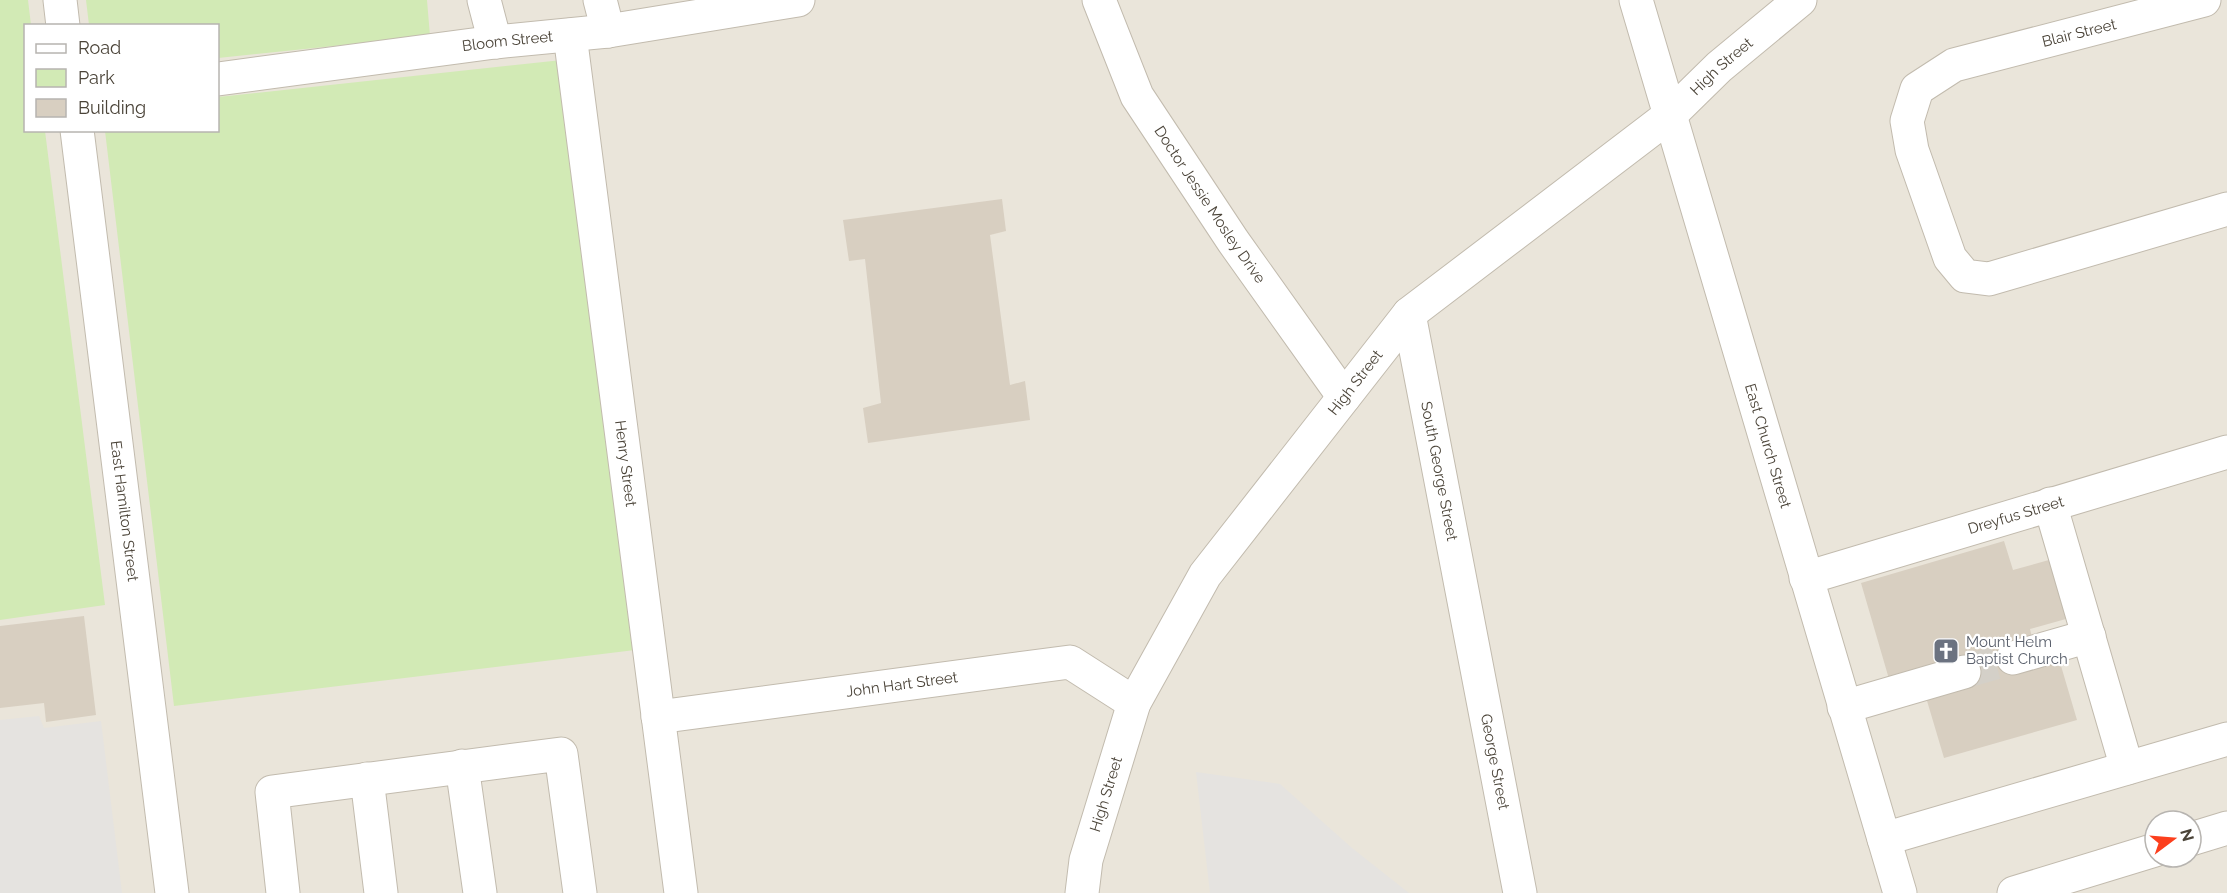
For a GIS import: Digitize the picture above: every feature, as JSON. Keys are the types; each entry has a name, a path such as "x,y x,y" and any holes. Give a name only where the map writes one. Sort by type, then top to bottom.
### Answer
{"street":[{"path":"60,0 63,24"},
{"path":"484,0 495,42"},
{"path":"600,0 608,31"},
{"name":"Bloom Street","path":"219,79 495,42 608,31 798,0"},
{"name":"Doctor Jessie Mosley Drive","path":"1099,0 1137,96 1233,241 1344,397"},
{"name":"East Church Street","path":"1636,0 1900,893"},
{"name":"High Street","path":"1082,893 1086,860 1134,703 1204,575 1409,314 1669,116 1719,67 1800,0"},
{"name":"Blair Street","path":"2204,0 1954,65 1917,89 1907,121 1912,150 1950,258 1965,276 1989,279 2227,209"},
{"name":"Henry Street","path":"570,35 681,893"},
{"name":"East Hamilton Street","path":"77,132 172,893"},
{"name":"South George Street","path":"1409,314 1471,629"},
{"name":"Dreyfus Street","path":"1806,578 2227,452"},
{"path":"2050,504 2127,768"},
{"name":"George Street","path":"1471,629 1520,893"},
{"path":"2013,658 2089,636"},
{"name":"John Hart Street","path":"658,717 1070,662 1134,703"},
{"path":"1845,706 1964,672"},
{"path":"1884,839 2227,739"},
{"path":"283,893 272,792 561,754 580,893"},
{"path":"462,766 480,893"},
{"path":"367,779 381,893"},
{"path":"2203,835 2227,828"},
{"path":"2014,893 2143,854"}],"shaded area":[{"path":"0,0 2227,0 2227,893 0,893"},
{"path":"39,716 44,728 101,721 122,893 0,893 0,720"},
{"path":"1196,772 1280,784 1352,848 1409,893 1210,893"}],"green space":[{"path":"0,0 28,0 31,24 24,24 24,132 45,132 105,605 0,620"},
{"path":"86,0 427,0 430,36 219,58 219,24 89,24"},
{"path":"562,60 635,650 174,706 105,132 219,132 219,97"}],"building":[{"path":"1002,199 1006,231 990,235 1010,385 1025,381 1030,420 868,443 863,408 881,403 865,259 849,261 843,220"},
{"name":"Mount Helm Baptist Church","path":"2004,541 2013,570 2056,558 2073,617 2030,629 2032,638 2059,659 2077,720 1944,758 1925,694 1889,679 1861,583"},
{"path":"84,616 96,715 46,722 44,703 0,708 0,626"}],"tunnel":[{"path":"1964,672 2013,658"}],"place":[{"name":"Mount Helm Baptist Church","path":"1946,651"}]}
